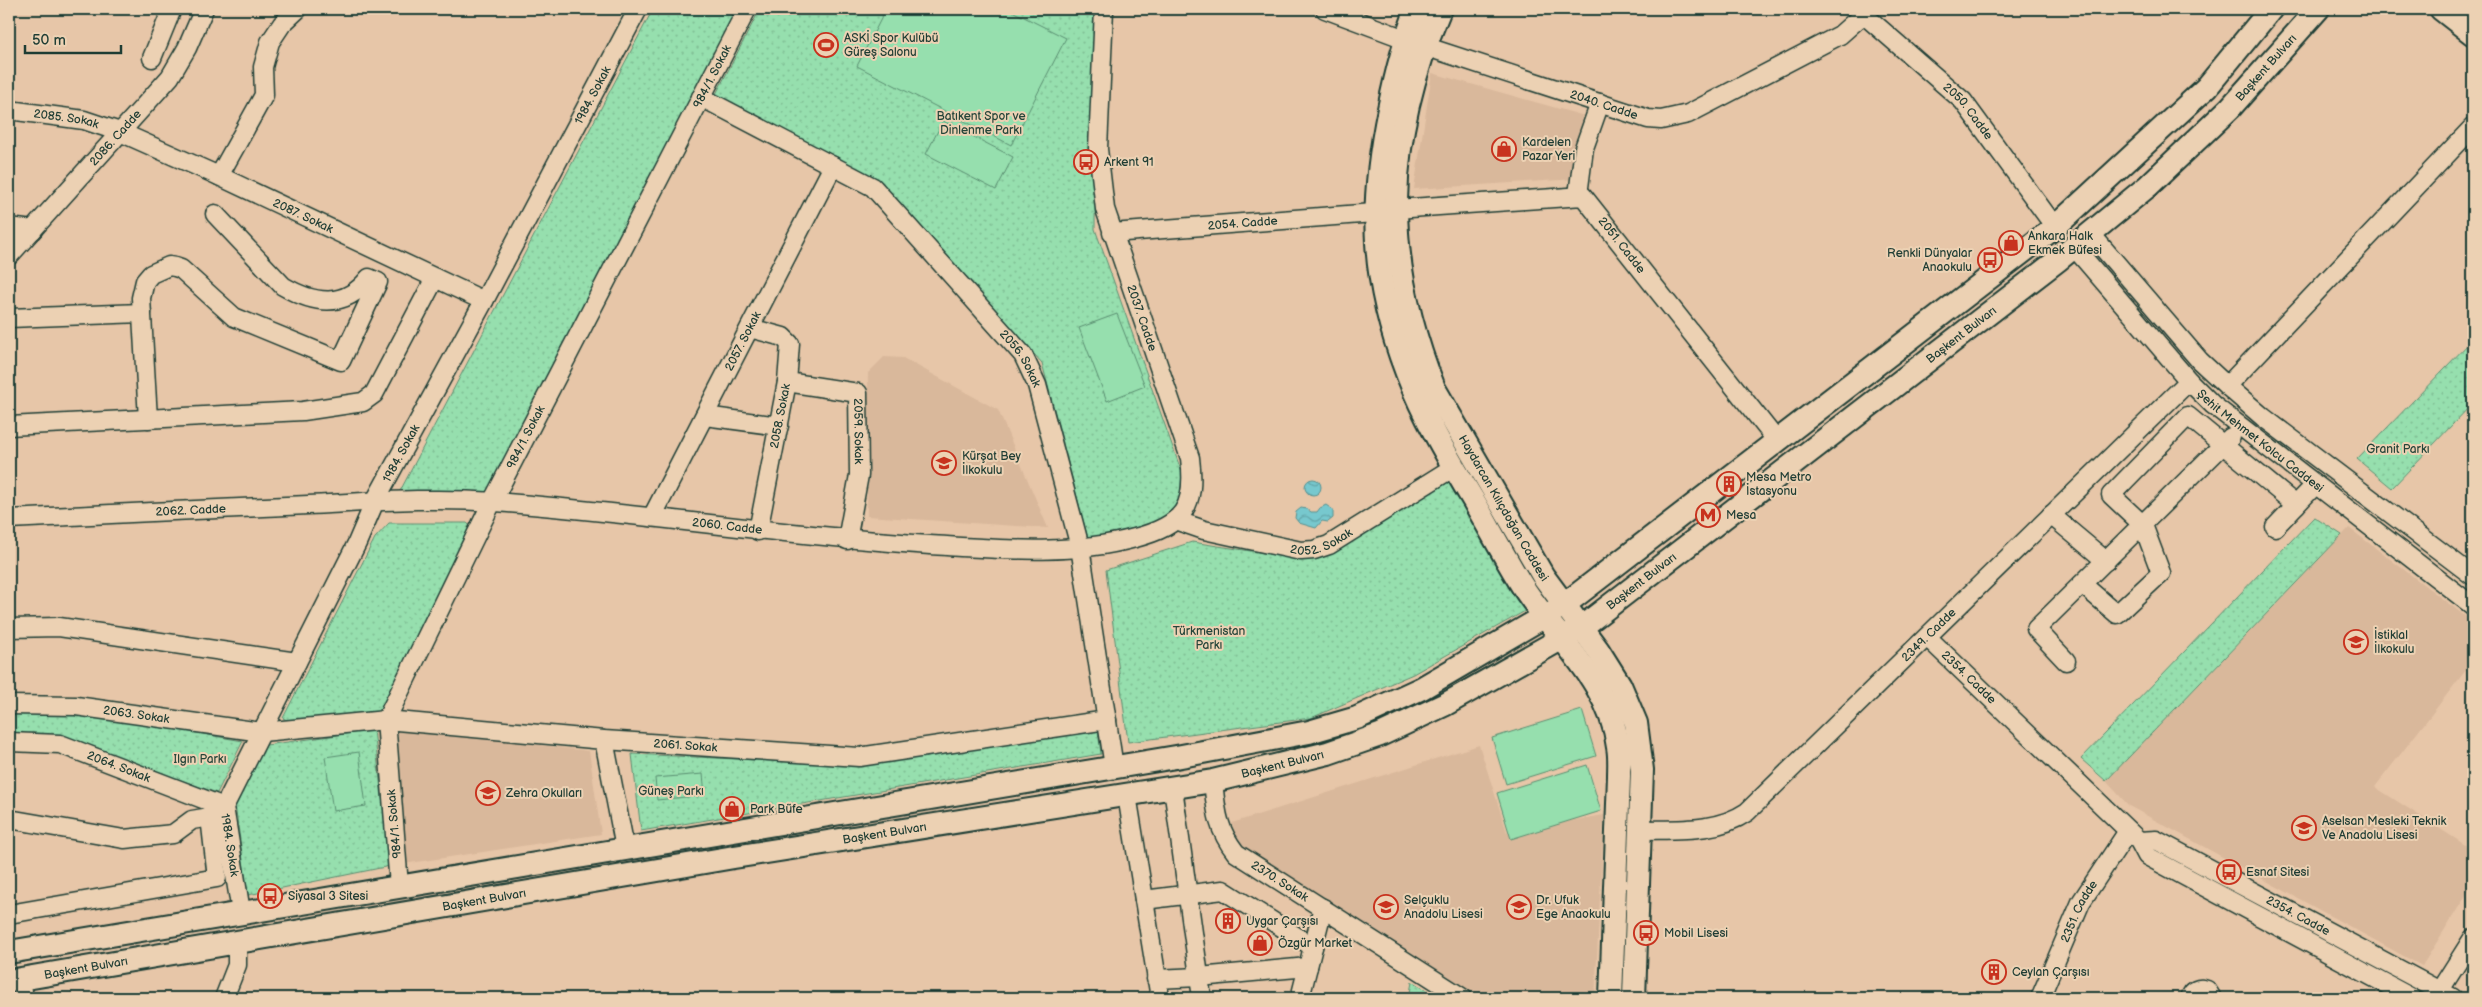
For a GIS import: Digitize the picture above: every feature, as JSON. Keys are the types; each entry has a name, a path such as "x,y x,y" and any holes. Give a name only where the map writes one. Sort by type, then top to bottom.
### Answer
{"main road":[{"name":"Haydarcan Kılıçdoğan Caddesi","path":"1418,9 1414,43 1380,151 1385,211 1405,299 1420,350 1434,388 1543,576 1582,627 1620,685 1636,724 1642,770 1634,998"},
{"name":"Haydarcan Kılıçdoğan Caddesi","path":"1414,43 1440,9"},
{"name":"Başkent Bulvarı","path":"9,952 1114,767 1310,732 1358,718 1422,688 1564,605 2055,227 2207,87 2271,9"},
{"path":"2441,9 2473,34"},
{"name":"Başkent Bulvarı","path":"18,986 237,942 724,859 1213,781 1328,753 1380,735 1446,704 1582,627 2083,241 2148,186 2230,108 2313,12"},
{"name":"Haydarcan Kılıçdoğan Caddesi","path":"1385,211 1380,277 1396,340 1420,404 1523,588 1562,638 1604,699 1612,719 1618,746 1611,998"}],"street":[{"path":"152,58 172,9"},
{"name":"2086. Cadde","path":"9,256 179,64 204,9"},
{"path":"220,176 264,95 263,67 270,42 278,28 298,9"},
{"name":"1984. Sokak","path":"241,912 224,807 357,543 375,501 484,301 638,9"},
{"name":"984/1. Sokak","path":"399,886 386,720 492,502 747,9"},
{"name":"2037. Cadde","path":"1080,547 1100,546 1153,533 1175,520 1185,510 1191,497 1193,483 1190,458 1105,209 1098,149 1104,9"},
{"name":"2040. Cadde","path":"1325,9 1414,43 1648,119 1661,120 1688,114 1840,34 1851,26 1863,11"},
{"name":"2050. Cadde","path":"1863,11 1963,101 2055,227"},
{"name":"2056. Sokak","path":"701,97 873,187 1030,365 1080,547 1114,767"},
{"path":"1385,211 1578,195 1584,148 1600,103"},
{"name":"2085. Sokak","path":"9,110 84,120 120,132"},
{"path":"2227,386 2473,127"},
{"name":"2087. Sokak","path":"120,132 220,176 484,301"},
{"name":"2057. Sokak","path":"652,518 833,166"},
{"name":"2051. Cadde","path":"1578,195 1587,200 1777,441"},
{"name":"2054. Cadde","path":"1112,233 1385,211"},
{"path":"148,419 141,298 145,281 160,269 174,267 181,269 234,317 341,361 378,282 369,278 360,290 337,300 323,300 295,292 283,286 215,214"},
{"path":"9,227 32,230"},
{"name":"Şehit Mehmet Kolcu Caddesi","path":"2083,241 2189,381 2240,428 2473,606"},
{"name":"Şehit Mehmet Kolcu Caddesi","path":"2083,241 2200,361 2263,417 2473,576"},
{"path":"9,426 303,411 369,400 435,278"},
{"path":"9,318 142,313"},
{"name":"2058. Sokak","path":"750,328 788,340 790,344 787,382 758,531"},
{"name":"2349. Cadde","path":"1640,830 1718,826 1747,812 2189,381"},
{"name":"2059. Sokak","path":"787,382 858,393 860,475 847,540"},
{"path":"705,416 778,426"},
{"path":"2082,584 2117,614 2161,573 2142,524 2111,495 2188,416 2296,505"},
{"path":"2066,661 2036,629 2240,428"},
{"name":"2052. Sokak","path":"1175,520 1204,530 1301,550 1314,550 1329,545 1454,467"},
{"path":"2275,527 2315,485"},
{"name":"2060. Cadde","path":"375,501 492,502 847,540 1000,549 1080,547"},
{"name":"2062. Cadde","path":"9,519 375,501"},
{"path":"2051,515 2106,561"},
{"path":"9,628 59,627 297,662"},
{"name":"2354. Cadde","path":"1927,637 2134,836 2147,856 2412,998"},
{"name":"2063. Sokak","path":"9,705 76,706 262,732"},
{"name":"2061. Sokak","path":"262,732 386,720 604,740 859,757 1107,720"},
{"path":"604,740 625,848"},
{"name":"2064. Sokak","path":"9,742 60,744 224,807"},
{"name":"2370. Sokak","path":"1213,781 1217,818 1222,833 1236,853 1463,998"},
{"path":"1173,788 1202,998"},
{"path":"1127,795 1160,998"},
{"path":"9,820 124,839 173,834 192,820 210,817 217,878 9,914"},
{"name":"2354. Cadde","path":"2134,836 2156,840 2442,996"},
{"name":"2351. Cadde","path":"2040,998 2081,902 2134,836"},
{"path":"1144,900 1223,890 1313,947"},
{"path":"1300,998 1323,908"},
{"path":"2442,996 2473,938"},
{"path":"224,998 237,965 237,942"},
{"path":"1156,979 1308,967"},
{"path":"2190,998 2193,992 2200,989 2207,990 2212,998"}],"shaded area":[{"name":"Kardelen Pazar Yeri","path":"1432,73 1599,120 1577,179 1414,189"},
{"name":"Kürşat Bey İlkokulu","path":"884,357 903,358 998,410 1048,528 867,516 868,373"},
{"path":"2349,528 2473,622 2473,661 2375,787 2473,850 2473,884 2422,966 2129,806 2106,781"},
{"name":"Zehra Okulları","path":"390,727 589,751 601,834 390,866 374,730"},
{"path":"1479,745 1507,832 1604,815 1595,998 1477,998 1245,849 1236,839 1232,823"}],"green space":[{"path":"653,9 745,9 492,497 398,495"},
{"name":"Batıkent Spor ve Dinlenme Parkı","path":"760,9 1096,9 1095,229 1182,473 1180,501 1175,511 1165,521 1088,539 1042,363 879,181 715,96"},
{"path":"886,9 1008,9 1066,38 1011,145 857,66"},
{"path":"943,121 1013,157 996,190 926,154"},
{"path":"1117,314 1145,386 1107,401 1079,328"},
{"name":"Granit Parkı","path":"2473,339 2473,403 2392,488 2357,459"},
{"name":"Türkmenistan Parkı","path":"1452,479 1525,611 1413,674 1311,718 1128,742 1106,570 1192,542 1309,560"},
{"path":"2314,517 2342,535 2106,781 2081,759"},
{"path":"389,523 467,523 473,528 383,715 290,722 283,718 375,538"},
{"path":"1582,710 1596,756 1506,784 1492,738"},
{"name":"Ilgın Parkı","path":"9,713 75,714 104,717 243,741 217,793 54,735 9,733"},
{"path":"374,730 390,866 248,895 235,805 266,745"},
{"name":"Güneş Parkı","path":"1098,731 1101,754 641,831 632,754 862,765"},
{"path":"359,752 366,806 333,811 325,757"},
{"path":"1587,765 1601,811 1511,839 1497,793"},
{"path":"703,774 705,795 657,800 655,778"},
{"path":"1413,982 1439,998 1409,998"}],"water":[{"path":"1310,479 1316,479 1321,484 1319,493 1310,495 1305,490 1305,484"},
{"path":"1326,505 1333,510 1333,518 1328,522 1322,521 1316,528 1299,523 1295,518 1296,512 1301,508 1317,512"}],"place":[{"name":"ASKİ Spor Kulübü Güreş Salonu","path":"826,45"},
{"name":"Kardelen Pazar Yeri","path":"1504,149"},
{"name":"Arkent 91","path":"1086,162"},
{"name":"Ankara Halk Ekmek Büfesi","path":"2011,243"},
{"name":"Renkli Dünyalar Anaokulu","path":"1990,260"},
{"name":"Kürşat Bey İlkokulu","path":"944,463"},
{"name":"Mesa Metro İstasyonu","path":"1729,484"},
{"name":"Mesa","path":"1708,515"},
{"name":"İstiklal İlkokulu","path":"2356,642"},
{"name":"Zehra Okulları","path":"488,793"},
{"name":"Park Büfe","path":"732,809"},
{"name":"Aselsan Mesleki Teknik Ve Anadolu Lisesi","path":"2304,828"},
{"name":"Esnaf Sitesi","path":"2229,872"},
{"name":"Siyasal 3 Sitesi","path":"270,896"},
{"name":"Selçuklu Anadolu Lisesi","path":"1386,907"},
{"name":"Dr. Ufuk Ege Anaokulu","path":"1519,907"},
{"name":"Uygar Çarşısı","path":"1228,921"},
{"name":"Mobil Lisesi","path":"1646,933"},
{"name":"Özgür Market","path":"1260,943"},
{"name":"Ceylan Çarşısı","path":"1994,972"}]}
